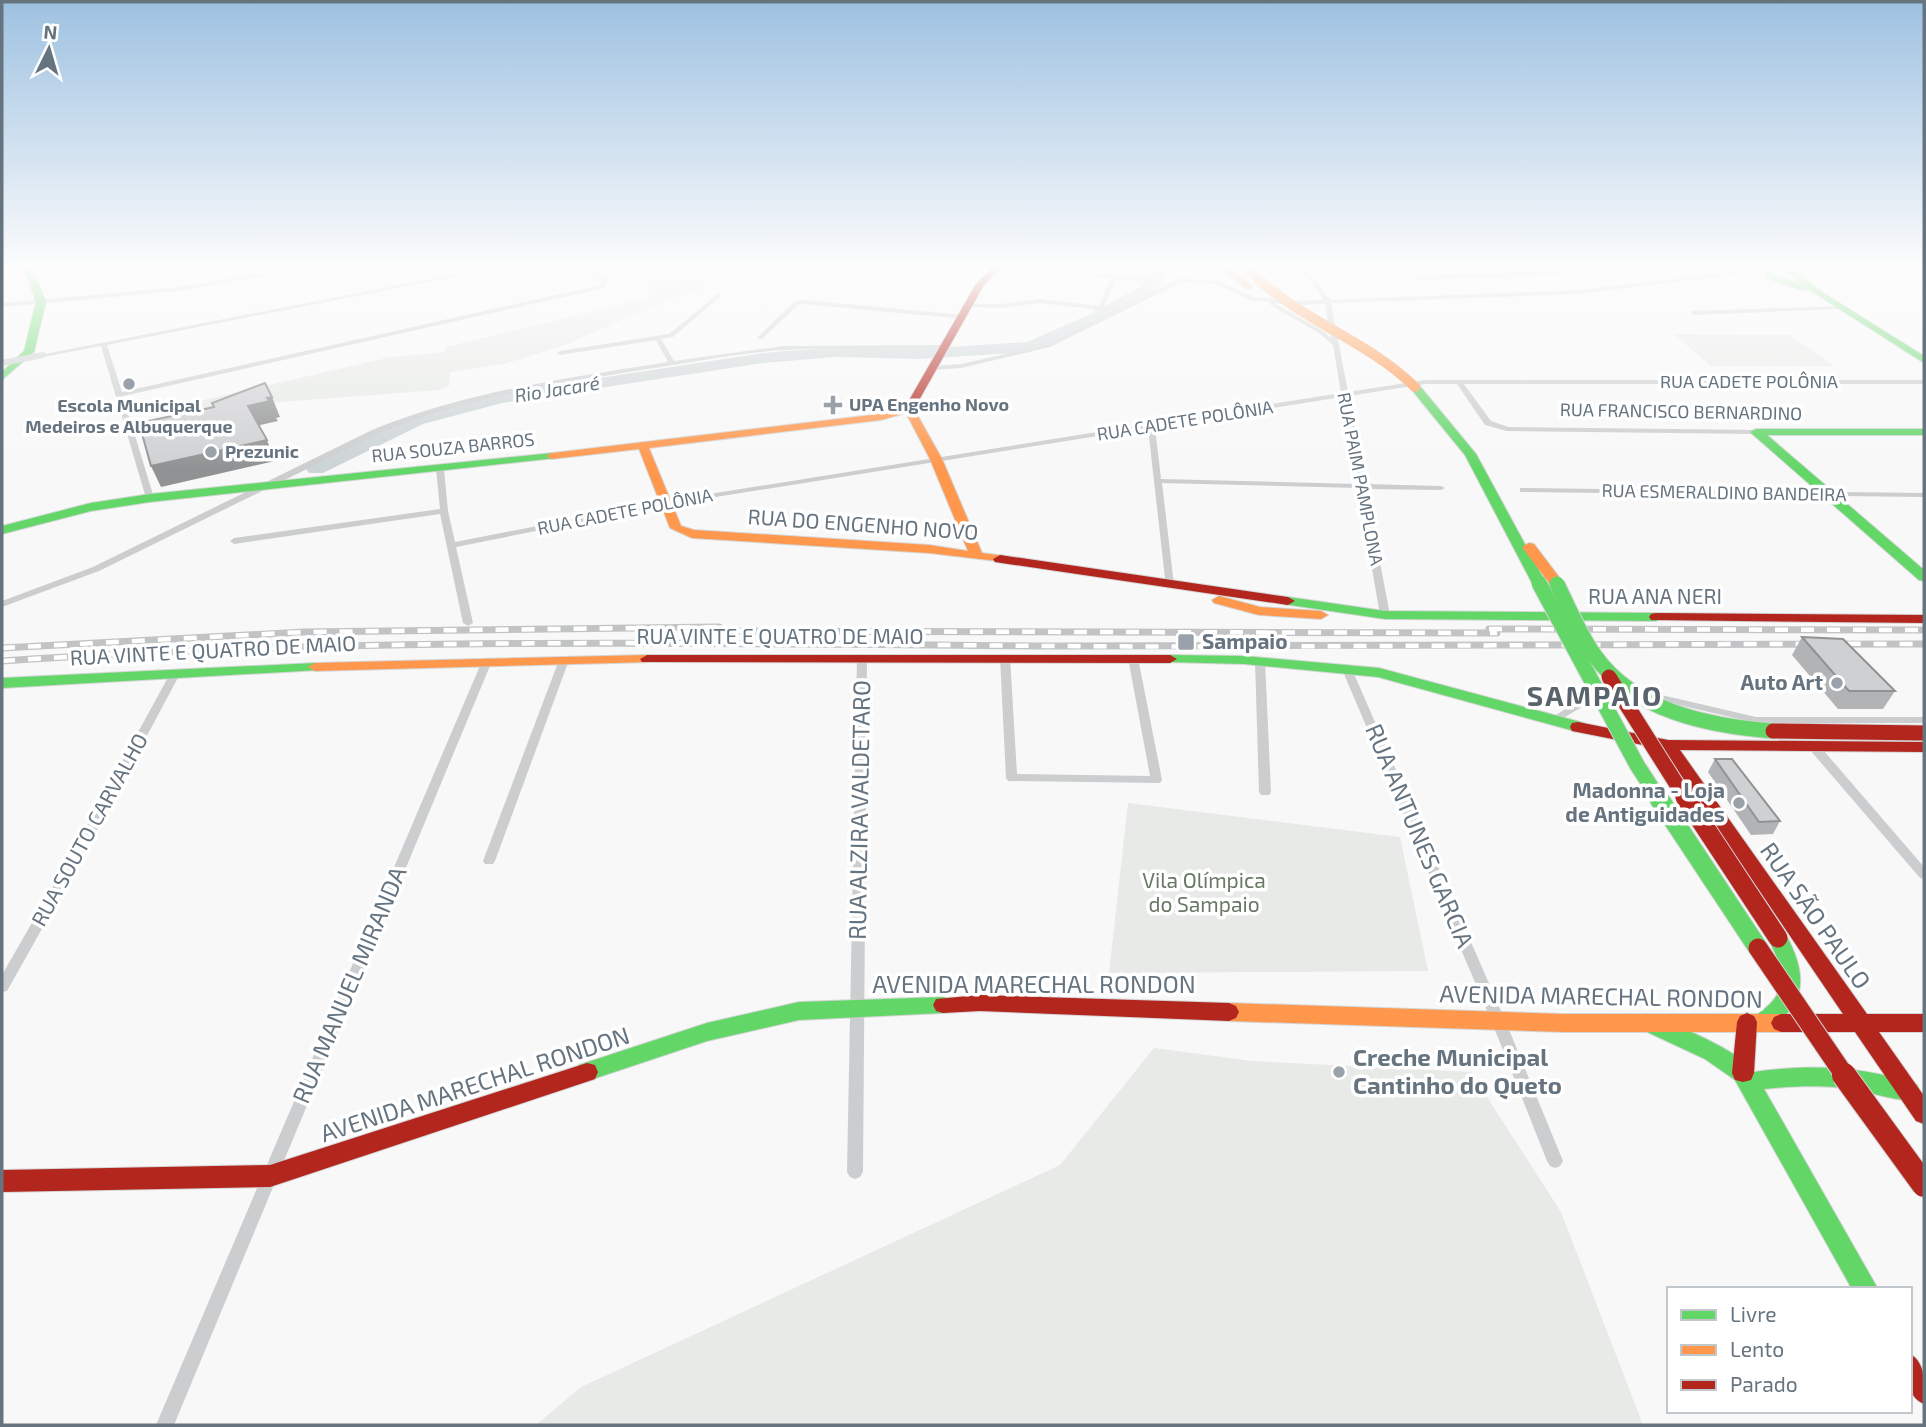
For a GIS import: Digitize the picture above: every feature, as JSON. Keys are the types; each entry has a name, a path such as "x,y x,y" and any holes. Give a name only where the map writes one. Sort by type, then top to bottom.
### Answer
{"main road":[{"path":"2,377 29,352 33,335"},
{"path":"952,335 909,409 936,458 976,554"},
{"path":"1336,335 1415,387 1443,414 1479,466 1607,714 1637,765 1826,1050 1924,1185"},
{"path":"1884,335 1924,360"},
{"name":"RUA SOUZA BARROS","path":"2,530 91,507 150,498 643,446 881,417 909,409"},
{"path":"1756,432 1924,577"},
{"name":"RUA FRANCISCO BERNARDINO","path":"1756,432 1924,432"},
{"name":"RUA DO ENGENHO NOVO","path":"643,446 676,528 691,534 862,542 976,554 1173,585 1259,611 1300,615 1378,615"},
{"path":"1512,530 1557,584 1644,736 1778,938 1791,962 1793,990 1779,1013 1754,1022 1746,1078"},
{"name":"RUA ANA NERI","path":"1378,615 1924,619"},
{"name":"RUA VINTE E QUATRO DE MAIO","path":"2,683 176,672 487,661 862,657 1260,661 1346,667 1380,673 1553,720 1668,745 1924,747"},
{"path":"1605,670 1665,708 1729,727 1773,732 1924,733"},
{"name":"RUA SÃO PAULO","path":"1668,745 1924,1114"},
{"name":"AVENIDA MARECHAL RONDON","path":"2,1181 270,1176 731,1024 799,1011 980,1003 1498,1020 1924,1023"},
{"path":"1646,1022 1713,1053 1746,1078 1865,1287"},
{"path":"1746,1078 1837,1077 1886,1084 1909,1092"},
{"path":"1912,1370 1923,1388"}],"street":[{"path":"2,363 153,335"},
{"path":"119,395 388,335"},
{"path":"560,353 672,335"},
{"path":"760,338 764,335"},
{"path":"2,604 96,569 404,420 491,397 544,384 783,348 939,356 961,366 1038,349 1073,335"},
{"path":"1324,335 1335,344"},
{"name":"RUA PAIM PAMPLONA","path":"1333,335 1364,486 1378,615"},
{"path":"658,339 673,363"},
{"path":"104,344 150,498"},
{"name":"RUA CADETE POLÔNIA","path":"453,545 666,503 1425,382 1924,382"},
{"name":"RUA FRANCISCO BERNARDINO","path":"1459,382 1488,423 1507,429 1756,432"},
{"path":"1151,426 1173,585"},
{"path":"440,469 444,511 468,623"},
{"path":"1157,481 1441,488"},
{"name":"RUA ESMERALDINO BANDEIRA","path":"1524,490 1924,495"},
{"path":"234,541 444,511"},
{"name":"RUA ALZIRA VALDETARO","path":"855,1172 862,657"},
{"path":"1005,657 1012,778 1156,780 1133,658"},
{"path":"489,861 564,660"},
{"name":"RUA MANUEL MIRANDA","path":"165,1425 487,661"},
{"path":"1260,661 1265,792"},
{"name":"RUA ANTUNES GARCIA","path":"1346,667 1498,1020 1555,1161"},
{"name":"RUA SOUTO CARVALHO","path":"2,987 74,861 176,672"},
{"path":"1553,720 1601,691 1626,689 1756,720 1924,720"},
{"path":"1814,747 1924,875"}],"green space":[{"path":"496,335 589,335 504,364 450,372 449,386 441,390 279,402 206,416 199,401 391,357 445,352 445,347"},
{"path":"1674,335 1790,335 1834,366 1711,366"},
{"name":"Vila Olímpica do Sampaio","path":"1128,803 1400,837 1428,971 1109,973"},
{"path":"1154,1048 1252,1061 1471,1072 1561,1212 1643,1425 536,1425 581,1387 1060,1165"}],"building":[{"path":"265,383 272,397 267,398 270,401 248,406 267,440 151,466 139,423 214,407 212,403"},
{"path":"1802,637 1843,639 1895,691 1849,691"},
{"path":"1715,759 1732,759 1780,821 1759,822"}],"waterway":[{"name":"Rio Jacaré","path":"316,469 417,420 501,398 763,358 835,352 919,354 1030,347 1058,335"}],"railway":[{"path":"2,648 304,632 719,627"},
{"path":"1489,629 1924,630"},
{"path":"710,631 1497,633"},
{"path":"2,661 265,648 528,643 1163,646 1924,644"}],"traffic: fast":[{"path":"2,377 29,352 33,335"},
{"path":"1884,335 1924,360"},
{"path":"1415,387 1470,454 1539,583"},
{"path":"1756,432 1924,577"},
{"path":"1756,432 1924,432"},
{"path":"2,530 91,507 150,498 552,456"},
{"path":"1539,583 1637,765 1758,948"},
{"path":"1557,584 1594,655 1617,680 1636,694 1657,705 1703,721 1773,731"},
{"path":"1288,601 1385,615 1656,617"},
{"path":"1170,659 1244,660 1379,673 1578,727"},
{"path":"2,683 315,667"},
{"path":"1761,1023 1783,1005 1792,986 1789,964 1778,938"},
{"path":"587,1072 707,1032 799,1011 943,1005"},
{"path":"1652,1025 1713,1053 1743,1073 1865,1287"},
{"path":"1748,1082 1789,1077 1829,1077 1869,1082 1909,1092"}],"traffic: slow":[{"path":"1342,335 1397,369 1415,387"},
{"path":"909,409 936,459 976,554"},
{"path":"552,456 881,417 909,409"},
{"path":"643,446 676,528 692,534 929,549 1000,559"},
{"path":"1529,547 1557,584"},
{"path":"1219,600 1259,611 1321,615"},
{"path":"315,667 647,659"},
{"path":"1229,1012 1563,1023 1781,1023"}],"traffic: jam":[{"path":"909,409 951,335"},
{"path":"1000,559 1288,601"},
{"path":"1656,617 1924,619"},
{"path":"647,659 1170,659"},
{"path":"1609,677 1637,725 1778,938"},
{"path":"1578,727 1668,745 1924,747"},
{"path":"1773,731 1924,733"},
{"path":"1668,745 1924,1114"},
{"path":"1758,948 1826,1050 1924,1185"},
{"path":"943,1005 980,1003 1229,1012"},
{"path":"1743,1073 1747,1022"},
{"path":"1781,1023 1924,1023"},
{"path":"2,1181 270,1176 587,1072"},
{"path":"1912,1370 1924,1391"}],"place":[{"name":"Escola Municipal Medeiros e Albuquerque","path":"129,384"},
{"name":"UPA Engenho Novo","path":"833,405"},
{"name":"Prezunic","path":"211,452"},
{"name":"Sampaio","path":"1186,642"},
{"name":"Auto Art","path":"1837,683"},
{"name":"Madonna - Loja de Antiguidades","path":"1739,803"},
{"name":"Creche Municipal Cantinho do Queto","path":"1339,1072"}],"district":[{"name":"SAMPAIO","path":"1595,696"}]}
